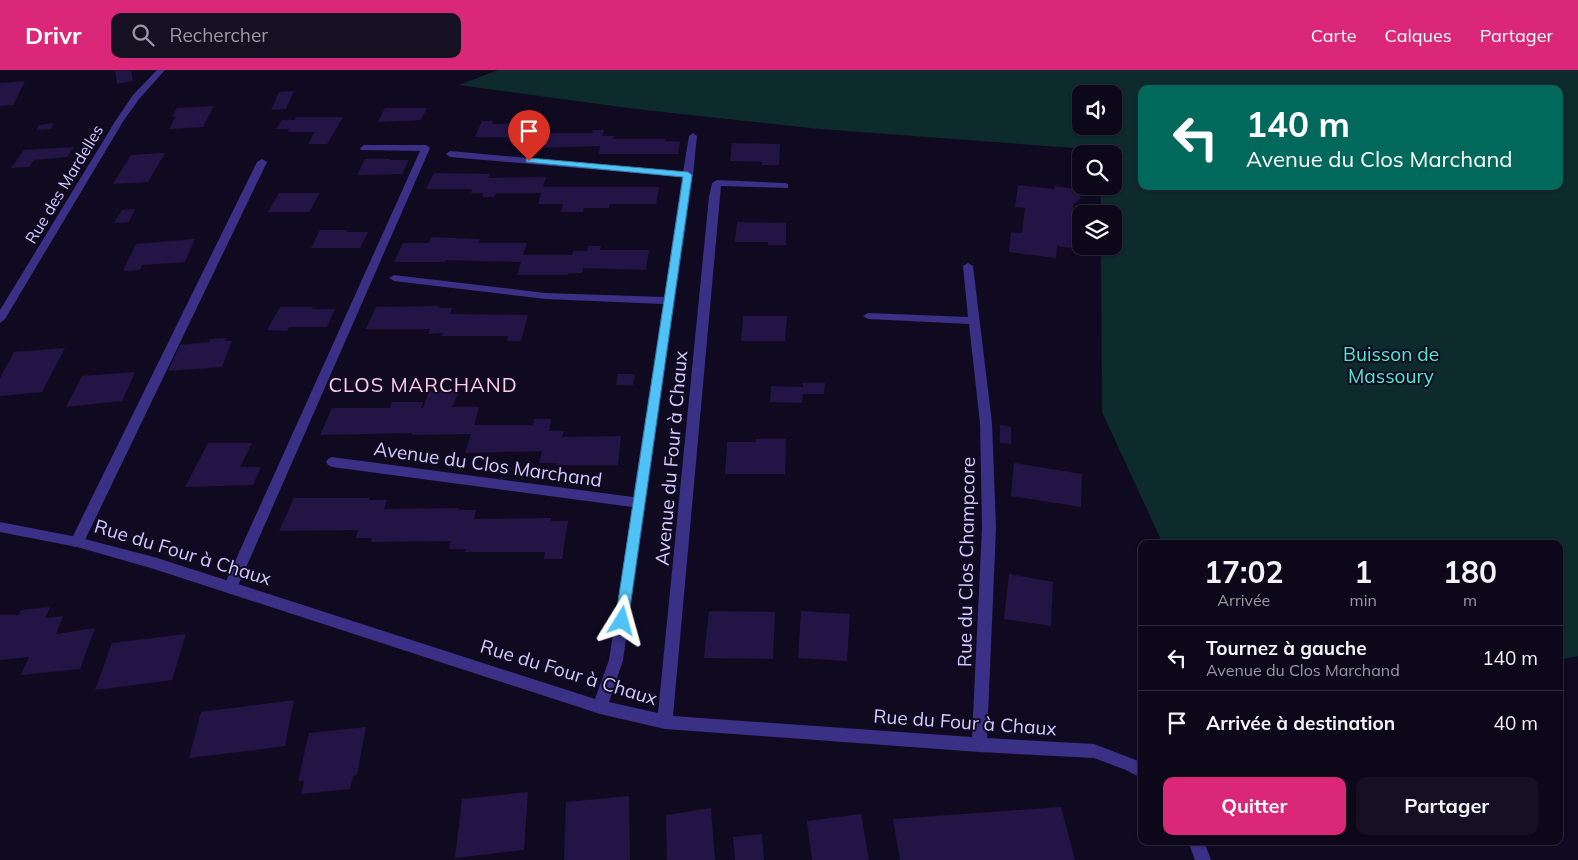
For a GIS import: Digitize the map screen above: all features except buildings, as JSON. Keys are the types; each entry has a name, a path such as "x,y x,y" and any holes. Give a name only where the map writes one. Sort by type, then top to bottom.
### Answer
{"street":[{"name":"Rue des Mardelles","path":"0,319 120,120 136,98 161,70"},
{"path":"600,707 616,660 693,136"},
{"path":"230,588 426,148 364,148"},
{"path":"450,154 688,175"},
{"path":"77,542 262,162"},
{"name":"Avenue du Four à Chaux","path":"665,722 714,197 717,183 785,186"},
{"name":"Rue du Clos Champcore","path":"968,266 986,423 989,528 979,745"},
{"path":"394,278 545,296 669,301"},
{"path":"868,316 974,321"},
{"name":"Avenue du Clos Marchand","path":"332,462 639,503"},
{"name":"Rue du Four à Chaux","path":"0,527 77,542 154,563 600,707 665,722 979,745 1094,751 1138,768"},
{"path":"1197,845 1203,860"}],"green space":[{"name":"Buisson de Massoury","path":"498,70 1578,70 1578,656 1563,659 1563,540 1161,540 1102,412 1101,255 1122,255 1122,205 1101,205 1101,195 1122,195 1122,145 1072,145 1072,148 820,129 636,109 459,85"}],"district":[{"name":"CLOS MARCHAND","path":"423,385"}],"route":[{"path":"529,161 688,175 622,621"}]}
